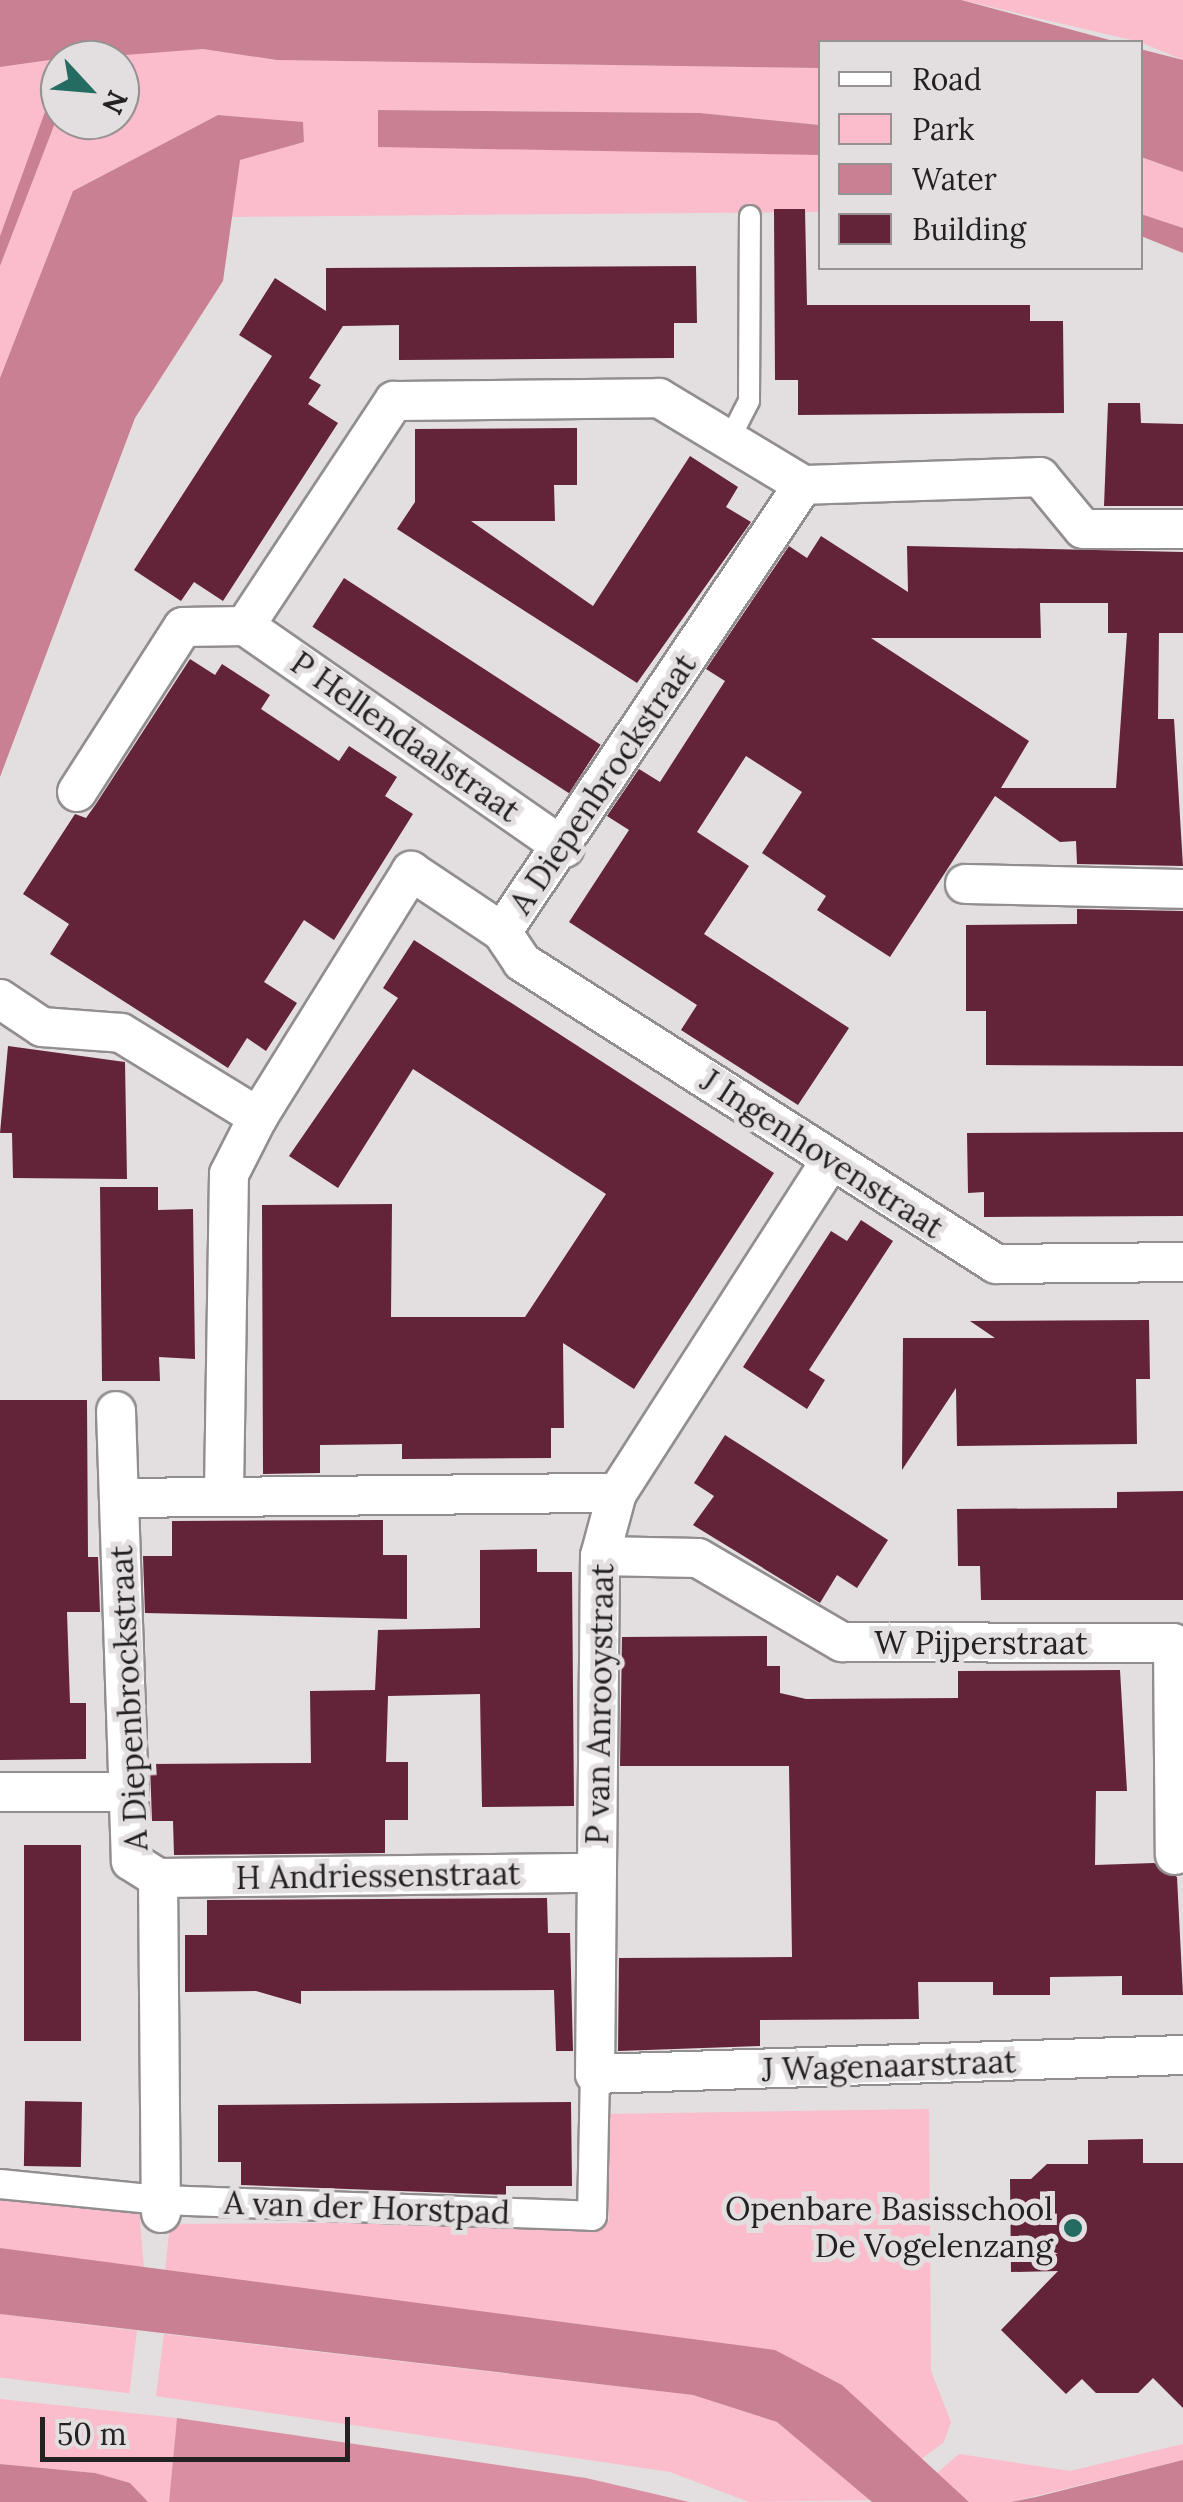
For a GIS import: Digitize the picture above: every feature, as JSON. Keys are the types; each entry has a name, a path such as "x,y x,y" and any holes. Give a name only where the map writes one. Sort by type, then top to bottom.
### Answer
{"street":[{"path":"77,792 182,627 245,626 394,401 659,398 803,485 1040,476 1083,529 1183,530"},
{"name":"A Diepenbrockstraat","path":"224,1492 229,1174 258,1117 410,871 502,932 565,848 803,485"},
{"name":"P Hellendaalstraat","path":"245,626 565,848"},
{"path":"965,884 1183,888"},
{"name":"J Ingenhovenstraat","path":"502,932 522,962 996,1264 1183,1262"},
{"path":"0,999 42,1027 121,1032 258,1117"},
{"name":"P van Anrooystraat","path":"595,2074 600,1556 617,1493 831,1160"},
{"name":"A Diepenbrockstraat","path":"116,1412 131,1862 158,1878 161,2207"},
{"path":"120,1498 224,1492 617,1493"},
{"name":"W Pijperstraat","path":"600,1556 698,1558 842,1642 1174,1643 1175,1854"},
{"path":"0,1792 128,1792"},
{"name":"H Andriessenstraat","path":"158,1878 597,1873"},
{"name":"J Wagenaarstraat","path":"595,2074 1183,2055"},
{"name":"A van der Horstpad","path":"0,2184 161,2207 592,2216 595,2074"}],"lane":[{"path":"729,440 749,400 750,216"}],"green space":[{"path":"961,0 1183,0 1183,60 1143,40"},
{"path":"203,49 277,60 818,68 818,125 700,113 378,110 378,146 818,155 818,212 225,217 240,159 304,142 303,123 218,115 73,191 0,378 0,266 48,140 140,140 140,53"},
{"path":"40,61 40,126 0,236 0,67"},
{"path":"1143,158 1183,172 1183,228 1143,215"},
{"path":"929,2109 931,2371 951,2422 944,2442 920,2460 842,2385 774,2350 165,2272 170,2224 609,2221 605,2114"},
{"path":"0,2192 139,2209 144,2269 0,2248"},
{"path":"0,2314 137,2331 129,2393 0,2377"},
{"path":"164,2334 693,2395 777,2422 870,2500 749,2502 670,2472 156,2396"},
{"path":"0,2399 177,2418 169,2502 148,2502 95,2473 0,2464"},
{"path":"1183,2444 1183,2460 1011,2502 969,2502 936,2474 959,2454 1070,2471"}],"shaded area":[{"path":"177,2418 586,2478 689,2502 169,2502"}],"water":[{"path":"0,0 961,0 1110,40 818,40 818,68 277,60 203,49 140,54 140,40 40,40 40,61 0,67"},
{"path":"1143,50 1183,60 1183,172 1143,158"},
{"path":"378,110 700,113 818,125 818,155 378,147"},
{"path":"218,115 303,122 304,142 240,160 223,281 135,418 0,777 0,378 73,191"},
{"path":"40,125 40,140 48,140 0,266 0,236"},
{"path":"1143,215 1183,228 1183,253 1143,237"},
{"path":"0,2248 775,2350 842,2385 969,2502 872,2502 777,2422 693,2395 0,2314"},
{"path":"1183,2460 1183,2502 1011,2502 1036,2497"},
{"path":"0,2464 95,2473 130,2483 148,2502 0,2502"}],"building":[{"path":"774,209 805,209 807,305 1030,305 1030,321 1063,321 1064,413 798,415 798,380 775,380"},
{"path":"696,266 697,323 674,323 674,358 399,360 399,325 343,326 309,378 321,385 308,404 338,423 223,601 194,582 181,601 134,570 272,356 239,335 275,278 326,311 326,268"},
{"path":"1108,403 1140,403 1141,423 1183,424 1183,506 1104,506"},
{"path":"577,428 577,485 554,485 555,521 471,521 593,606 690,456 738,487 726,507 751,522 637,683 397,529 415,502 415,429"},
{"path":"821,536 908,592 907,546 1183,552 1183,633 1159,633 1158,719 1174,719 1183,866 1077,864 1076,841 1060,842 995,796 890,957 817,910 826,896 762,853 802,792 746,756 697,832 749,866 704,934 849,1028 798,1105 681,1030 697,1005 569,922 629,830 607,816 639,769 660,782 725,681 706,669 789,546 807,558","holes":["1040,603 1108,603 1108,633 1127,633 1116,788 1001,788 1029,741 871,638 1041,638"]},
{"path":"344,578 601,745 569,793 312,627"},
{"path":"190,659 215,675 222,664 270,695 261,709 339,761 349,746 397,777 385,796 413,814 334,940 304,920 264,982 297,1003 266,1051 247,1038 228,1068 50,954 69,924 23,894 75,814 86,818 96,804"},
{"path":"1077,909 1183,911 1183,1066 986,1065 986,1011 966,1011 966,925 1077,924"},
{"path":"414,940 774,1173 634,1389 563,1343 564,1428 551,1428 551,1458 402,1459 402,1444 320,1445 320,1473 263,1474 262,1205 392,1204 391,1317 525,1317 606,1194 413,1069 338,1188 289,1156 398,998 383,988"},
{"path":"8,1046 125,1062 127,1179 13,1178 12,1133 0,1133"},
{"path":"1183,1132 1183,1216 984,1217 984,1192 968,1193 967,1133"},
{"path":"100,1187 158,1187 158,1210 193,1209 195,1359 159,1357 160,1381 102,1381"},
{"path":"861,1220 893,1241 809,1370 825,1380 807,1409 743,1367 831,1231 847,1241"},
{"path":"1149,1320 1150,1379 1136,1379 1137,1444 957,1446 956,1388 902,1470 903,1338 995,1338 970,1321"},
{"path":"0,1400 87,1400 88,1557 98,1557 100,1612 67,1612 70,1703 86,1703 86,1759 0,1760"},
{"path":"725,1435 888,1540 857,1588 837,1575 820,1603 693,1525 714,1496 694,1483"},
{"path":"1183,1491 1183,1600 981,1600 980,1566 958,1566 957,1509 1117,1508 1117,1492"},
{"path":"383,1520 383,1555 407,1555 407,1619 145,1613 143,1556 172,1556 172,1521"},
{"path":"537,1549 537,1572 572,1572 574,1806 482,1807 480,1694 388,1696 386,1762 408,1762 408,1820 385,1820 385,1853 174,1855 173,1821 152,1821 150,1764 311,1763 310,1691 375,1690 378,1630 480,1628 480,1550"},
{"path":"767,1636 767,1666 780,1666 780,1693 806,1699 958,1698 958,1671 1120,1670 1127,1791 1096,1791 1095,1865 1154,1863 1177,1877 1183,1995 1122,1995 1122,1976 1050,1977 1050,1995 993,1995 993,1982 918,1982 919,2019 760,2020 760,2046 618,2051 619,1958 792,1957 789,1766 620,1766 622,1637"},
{"path":"24,1845 81,1845 81,2041 24,2041"},
{"path":"547,1898 548,1933 570,1933 573,2051 556,2051 554,1990 301,1991 301,2004 256,1991 185,1992 185,1935 207,1935 207,1900"},
{"path":"25,2101 82,2102 81,2167 24,2166"},
{"path":"571,2102 572,2186 506,2186 506,2195 241,2185 241,2162 218,2162 218,2105"},
{"path":"1143,2139 1143,2163 1183,2163 1183,2408 1153,2378 1138,2393 1096,2393 1082,2379 1066,2394 1001,2330 1058,2271 1011,2272 1010,2179 1031,2179 1047,2164 1088,2164 1088,2140"}],"place":[{"name":"Openbare Basisschool De Vogelenzang","path":"1073,2228"}]}
